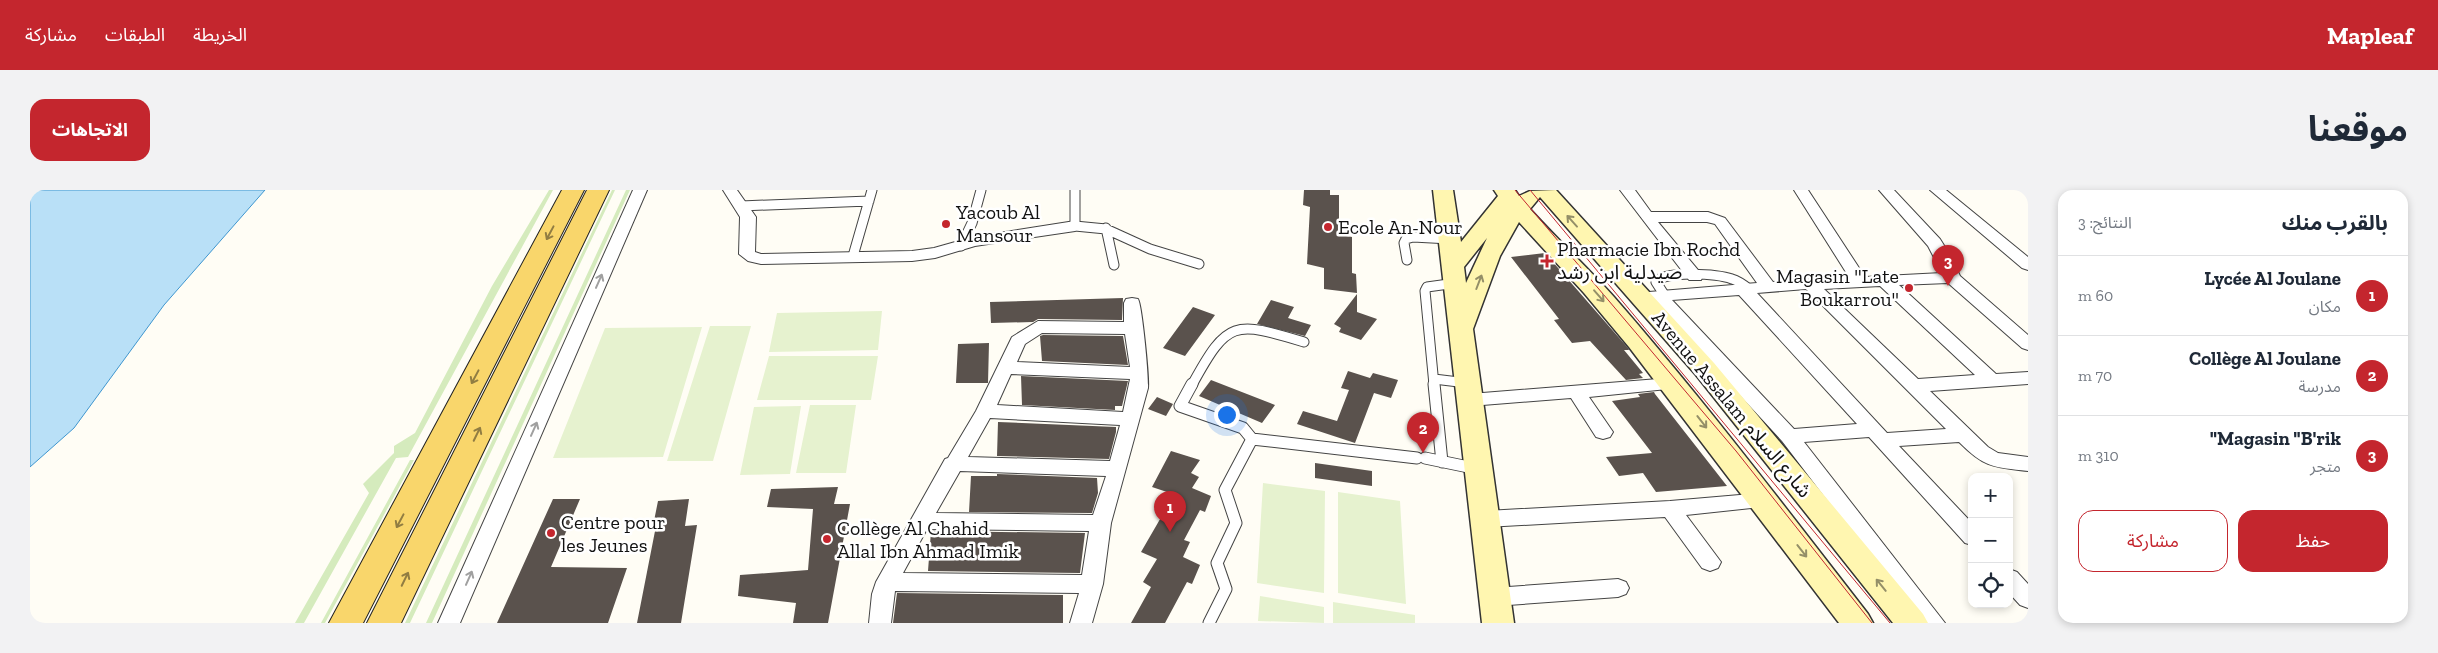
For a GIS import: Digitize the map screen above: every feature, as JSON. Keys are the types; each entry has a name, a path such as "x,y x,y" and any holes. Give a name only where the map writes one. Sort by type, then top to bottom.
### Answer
{"main road":[{"path":"346,623 573,190"},
{"path":"384,623 598,190"},
{"path":"1443,190 1462,328 1496,610"},
{"path":"1454,274 1512,196 1538,190"},
{"name":"Avenue Assalam شارع السلام","path":"1545,190 1655,297 1705,369 1912,623"},
{"path":"1462,328 1512,196"},
{"name":"Avenue Assalam شارع السلام","path":"1512,196 1672,384 1857,623"}],"street":[{"path":"449,623 640,190"},
{"path":"730,190 748,217 747,254 754,258 773,260 853,256 912,256 1075,226"},
{"path":"1627,190 1695,276"},
{"path":"1801,190 1860,282"},
{"path":"1886,190 1937,248 1950,268 1952,278 2028,344"},
{"path":"1937,190 2028,265"},
{"path":"1647,217 1708,217 1720,221 1768,287"},
{"path":"1655,297 1810,284 1952,278"},
{"path":"1886,282 1992,380"},
{"path":"1810,284 1962,435 1988,457 2028,464"},
{"path":"1747,289 1968,533"},
{"path":"1655,297 1789,436 1934,623"},
{"path":"1081,623 1092,584 1100,523 1118,469 1131,419 1140,372 1133,328 1132,303"},
{"path":"880,623 887,582 952,464 985,411 1018,340 1038,328 1133,328"},
{"path":"1006,368 1140,372"},
{"path":"1912,386 2028,378"},
{"path":"1469,391 1576,392 1672,384"},
{"path":"1576,392 1603,432"},
{"path":"985,411 1131,419"},
{"path":"1789,436 1962,435"},
{"path":"952,464 1118,469"},
{"path":"1486,519 1670,509 1763,501"},
{"path":"1670,509 1710,562"},
{"path":"922,521 1100,523"},
{"path":"887,582 1092,584"},
{"path":"2013,582 2028,599"},
{"path":"1496,610 1618,588"}],"lane":[{"path":"853,256 872,190"},
{"path":"961,246 972,223 981,190"},
{"path":"1075,190 1077,208 1075,226 1090,225 1106,228 1161,254 1199,264"},
{"path":"742,206 869,201"},
{"path":"1106,228 1114,265"},
{"path":"1406,260 1404,243 1406,239 1413,237 1450,239"},
{"path":"1442,462 1425,290 1427,287 1454,274"},
{"path":"1655,297 1656,284 1659,278 1729,277 1740,282 1747,289"},
{"path":"1304,342 1267,332 1247,329 1233,330 1221,339 1180,406 1243,428 1252,439 1421,458 1479,469"},
{"path":"1434,380 1469,391"},
{"path":"1209,623 1226,589 1217,563 1236,523 1225,490 1252,439"}],"green space":[{"path":"549,190 553,190 408,457 396,458 304,623 295,623 369,493 363,484 394,453 394,446 415,433 492,286"},
{"path":"612,190 615,190 410,623 405,623"},
{"path":"626,190 630,190 432,623 426,623"},
{"path":"882,311 878,350 769,352 777,313"},
{"path":"710,326 751,326 713,461 667,461"},
{"path":"702,327 663,457 553,458 605,328"},
{"path":"769,356 878,356 871,400 757,400"},
{"path":"810,405 856,405 846,473 796,473"},
{"path":"801,406 790,474 740,475 754,407"},
{"path":"410,460 414,460 325,623 321,623"},
{"path":"1263,483 1325,491 1324,593 1257,583"},
{"path":"1338,492 1400,501 1406,604 1338,593"},
{"path":"1260,596 1324,607 1324,623 1258,621"},
{"path":"1333,602 1415,615 1415,623 1333,623"}],"water":[{"path":"30,190 265,190 164,305 74,428 30,467"}],"building":[{"name":"Ecole An-Nour","path":"1304,190 1330,190 1330,195 1339,195 1339,222 1346,223 1346,236 1352,237 1352,273 1356,274 1357,293 1324,289 1324,268 1307,264 1310,207 1303,205"},
{"path":"1545,253 1628,348 1629,350 1624,350 1643,373 1639,374 1643,378 1626,380 1590,341 1572,343 1554,320 1559,319 1511,257"},
{"path":"1357,294 1357,312 1377,319 1361,340 1339,332 1341,328 1334,324"},
{"path":"1123,298 1122,320 1038,319 1033,322 991,323 990,302"},
{"path":"1271,300 1294,307 1288,318 1311,325 1305,336 1257,324"},
{"path":"1193,307 1215,315 1185,356 1163,348"},
{"path":"1040,336 1123,336 1128,365 1042,361"},
{"path":"989,343 988,383 956,383 958,344"},
{"path":"1348,371 1370,378 1373,373 1398,380 1391,398 1374,393 1355,443 1297,424 1303,411 1337,421 1349,390 1341,388"},
{"path":"1021,376 1128,381 1122,406 1115,406 1115,410 1022,405"},
{"path":"1211,380 1275,405 1262,423 1199,396"},
{"path":"1654,392 1727,486 1656,492 1643,473 1619,476 1606,457 1652,453 1612,401 1640,397 1638,394"},
{"path":"1157,397 1173,404 1166,416 1148,409"},
{"path":"998,422 1116,427 1116,432 1109,459 997,456"},
{"path":"1171,451 1200,460 1191,473 1199,477 1192,488 1211,496 1205,512 1200,510 1184,540 1190,542 1183,557 1200,565 1192,584 1187,582 1165,623 1131,623 1151,587 1143,582 1157,559 1141,552 1163,514 1155,511 1167,492 1152,487"},
{"path":"1315,463 1372,471 1372,486 1315,478"},
{"path":"997,474 1097,478 1098,493 1092,513 969,512 971,476 997,476"},
{"name":"Collège Al Chahid Allal Ibn Ahmad Imik","path":"838,487 834,504 850,504 828,623 793,623 796,603 738,596 740,575 808,570 813,509 767,507 771,489"},
{"name":"Centre pour les Jeunes","path":"553,499 580,499 551,567 627,568 608,623 497,623"},
{"path":"689,499 685,526 697,525 681,623 637,623 656,526 653,526 658,501"},
{"path":"931,531 1085,533 1080,573 928,571"},
{"path":"897,593 1063,595 1063,623 893,623"}],"tram line":[{"path":"1515,190 1736,451 1872,623"},
{"path":"1530,190 1890,623"}],"place":[{"name":"Yacoub Al Mansour","path":"946,224"},
{"name":"Ecole An-Nour","path":"1328,227"},
{"name":"Pharmacie Ibn Rochd صيدلية ابن رشد","path":"1547,261"},
{"name":"Magasin \"B'rik\"","path":"1948,286"},
{"name":"Magasin \"Late Boukarrou\"","path":"1909,288"},
{"name":"Collège Al Joulane","path":"1423,453"},
{"name":"Lycée Al Joulane","path":"1170,532"},
{"name":"Centre pour les Jeunes","path":"551,533"},
{"name":"Collège Al Chahid Allal Ibn Ahmad Imik","path":"827,539"}]}
